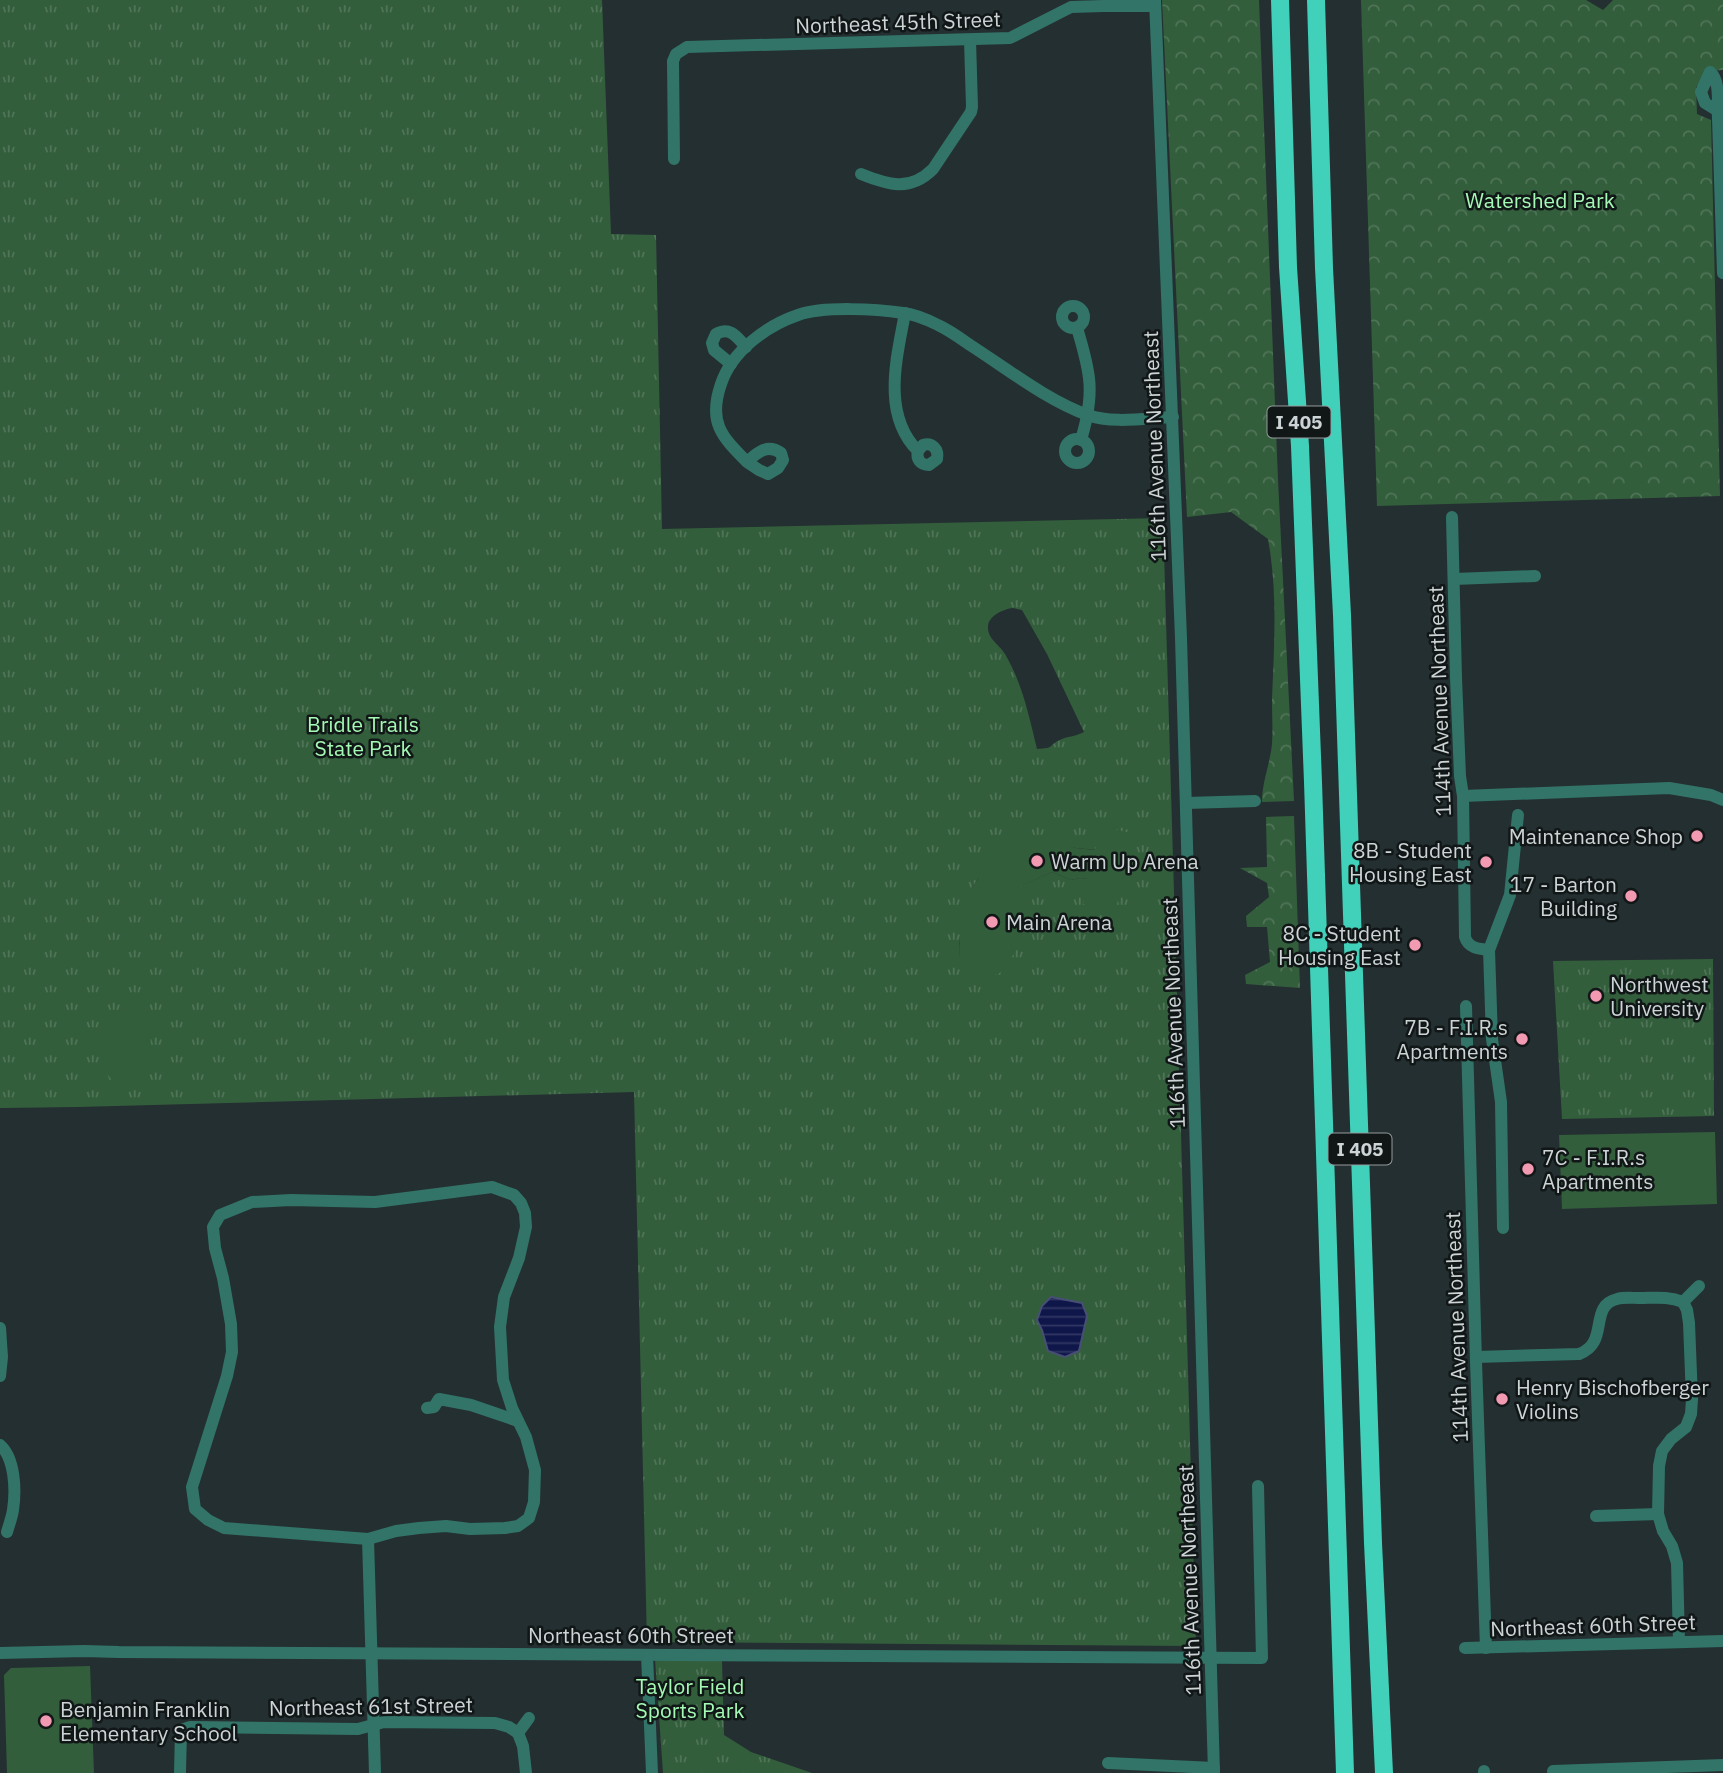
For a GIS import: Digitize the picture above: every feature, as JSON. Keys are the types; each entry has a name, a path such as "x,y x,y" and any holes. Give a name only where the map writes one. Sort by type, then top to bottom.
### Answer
{"highway":[{"name":"I 405","path":"1280,0 1288,267 1300,446 1313,796 1345,1773"},
{"name":"I 405","path":"1316,0 1324,268 1342,615 1373,1543 1384,1773"}],"street":[{"name":"Northeast 45th Street","path":"674,159 673,61 678,52 687,47 995,40 1017,36 1071,7 1155,3"},
{"name":"116th Avenue Northeast","path":"1155,3 1182,674 1214,1771"},
{"path":"861,174 896,185 916,182 933,169 971,112 970,40"},
{"path":"1718,111 1723,273"},
{"path":"747,462 723,438 717,425 715,412 722,381 738,355 772,327 799,314 829,310 905,313 939,325 1036,388 1088,415 1106,419 1173,417"},
{"path":"905,313 894,386 896,405 904,430 918,451"},
{"path":"1077,328 1089,370 1091,397 1081,440"},
{"path":"723,330 731,332 738,355 713,347 716,334 723,330"},
{"name":"114th Avenue Northeast","path":"1452,517 1459,751 1463,796 1465,937 1472,946 1489,950"},
{"path":"1454,579 1535,576"},
{"path":"1463,796 1669,788 1711,795 1723,800"},
{"path":"1185,803 1255,801"},
{"path":"1503,1228 1501,1102 1492,1039 1489,950 1510,895 1518,815"},
{"name":"114th Avenue Northeast","path":"1466,1006 1486,1648"},
{"path":"492,1187 514,1195 525,1213 526,1227 519,1258 504,1297 500,1327 503,1380 518,1421 526,1437 534,1470 534,1502 529,1518 518,1526 419,1528 368,1539 224,1528 208,1520 195,1509 192,1488 232,1352 231,1324 213,1227 220,1215 251,1202 272,1200 375,1202 492,1187"},
{"path":"1683,1302 1699,1286"},
{"path":"1476,1357 1579,1354 1588,1351 1594,1343 1601,1312 1607,1303 1617,1299 1671,1297 1683,1302 1689,1323 1691,1414 1686,1427 1671,1438 1662,1451 1658,1514 1677,1563 1679,1642"},
{"path":"0,1328 0,1376"},
{"path":"427,1408 434,1407 439,1399 471,1405 518,1421"},
{"path":"0,1444 11,1462 13,1478 13,1510 7,1532"},
{"name":"Northeast 60th Street","path":"0,1654 95,1651 1262,1658 1258,1486"},
{"path":"1596,1516 1658,1514"},
{"path":"368,1539 375,1773"},
{"name":"Northeast 60th Street","path":"1465,1648 1723,1641"},
{"path":"647,1655 652,1773"},
{"path":"526,1773 523,1746 518,1733 529,1718"},
{"name":"Northeast 61st Street","path":"180,1773 181,1730 190,1727 358,1729 384,1722 495,1723 518,1733"},
{"path":"1108,1763 1214,1771"},
{"path":"1553,1771 1723,1765"}],"green space":[{"name":"Bridle Trails State Park","path":"0,0 602,0 611,234 656,235 662,529 1163,518 1196,1646 647,1642 634,1092 0,1108","holes":["1013,608 1022,610 1047,654 1084,732 1047,748 1037,749 1016,676 1005,654 988,631 989,622 994,616","1063,845 1096,850 1089,879 1071,880 1052,872 1020,886 960,957 959,943 973,886 979,878"]},
{"path":"1162,0 1259,0 1294,801 1262,802 1272,733 1274,600 1268,539 1231,512 1187,517"},
{"name":"Watershed Park","path":"1361,0 1586,0 1603,10 1613,0 1723,0 1723,70 1711,71 1696,87 1697,114 1711,120 1720,496 1377,506"},
{"path":"1294,816 1300,988 1246,984 1245,975 1270,962 1267,927 1247,927 1246,916 1269,897 1267,883 1240,868 1267,867 1266,817"},
{"path":"1101,826 1134,834 1115,912 1083,904 1088,879 1071,880 1052,872 1021,886 1024,901 1020,925 1014,952 1006,968 991,976 984,976 971,973 963,966 959,943 961,929 970,893 979,878 980,865 987,850 997,841 1050,840 1076,848 1095,850"},
{"path":"1713,959 1714,1116 1562,1119 1553,961"},
{"path":"121,1012 131,1012 143,1017 150,1033 150,1072 141,1082 129,1086 111,1079 106,1065 105,1025 109,1019"},
{"path":"1715,1132 1717,1204 1562,1209 1559,1135"},
{"name":"Taylor Field Sports Park","path":"655,1659 722,1661 724,1735 751,1752 812,1773 663,1773"},
{"name":"Benjamin Franklin Elementary School","path":"90,1666 94,1773 7,1773 4,1675 11,1668"}],"shaded area":[{"path":"1051,1297 1082,1303 1087,1316 1079,1351 1065,1357 1048,1351 1037,1320 1042,1306"}],"place":[{"name":"Maintenance Shop","path":"1697,836"},
{"name":"Warm Up Arena","path":"1037,861"},
{"name":"8B - Student Housing East","path":"1486,862"},
{"name":"17 - Barton Building","path":"1631,896"},
{"name":"Main Arena","path":"992,922"},
{"name":"8C - Student Housing East","path":"1415,945"},
{"name":"Northwest University","path":"1596,996"},
{"name":"7B - F.I.R.s Apartments","path":"1522,1039"},
{"name":"7C - F.I.R.s Apartments","path":"1528,1169"},
{"name":"Henry Bischofberger Violins","path":"1502,1399"},
{"name":"Benjamin Franklin Elementary School","path":"46,1721"}]}
